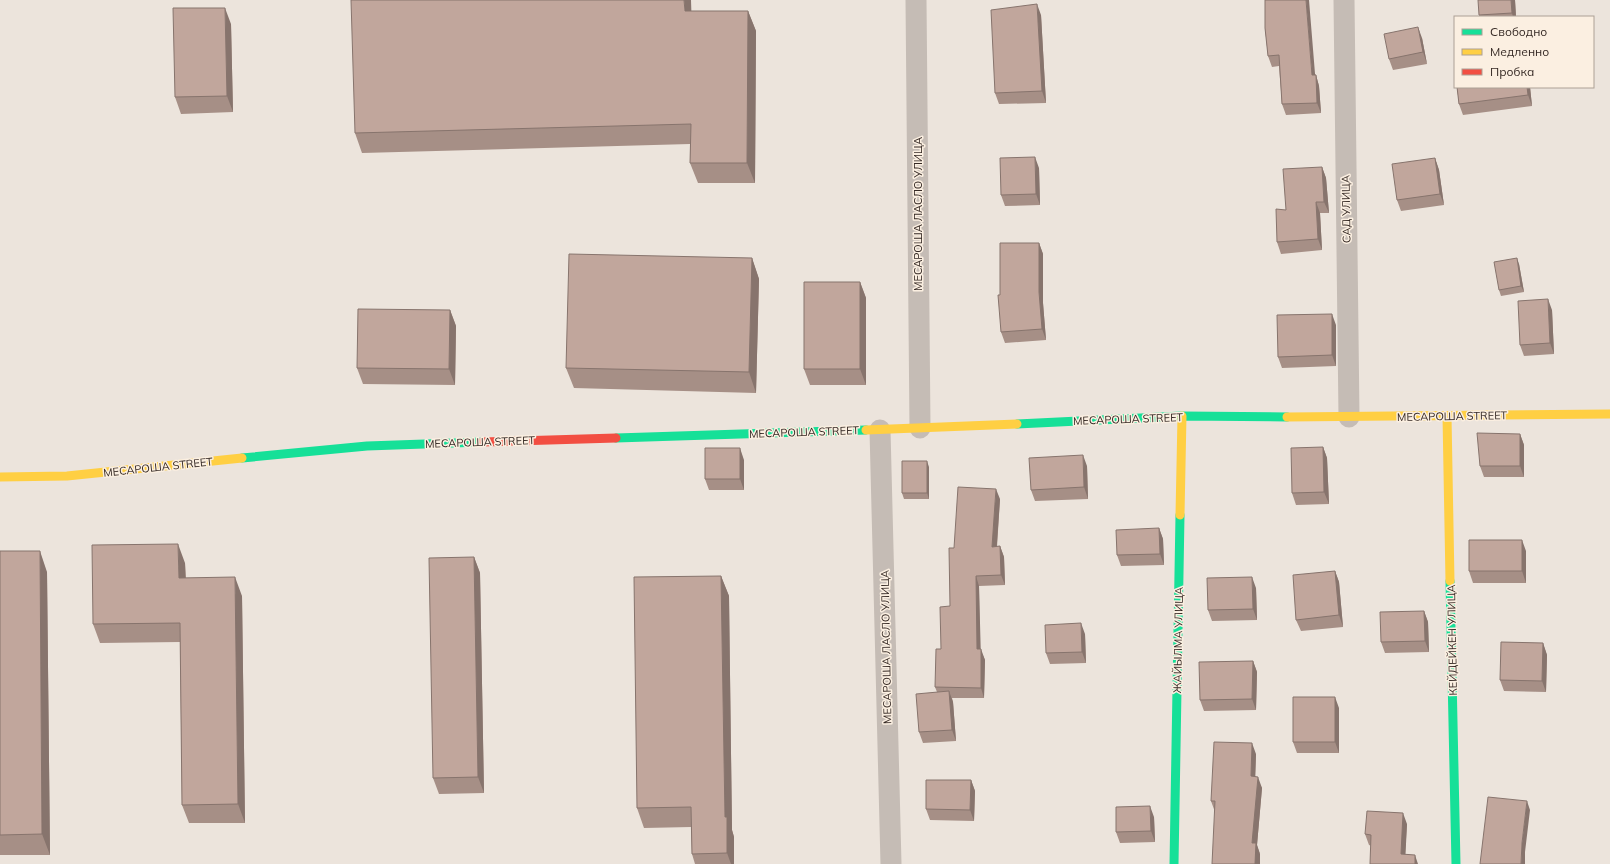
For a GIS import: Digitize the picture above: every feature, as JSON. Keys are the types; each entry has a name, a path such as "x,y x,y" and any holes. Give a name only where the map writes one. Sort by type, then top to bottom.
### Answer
{"street":[{"name":"МЕСАРОША ЛАСЛО УЛИЦА","path":"916,0 920,428"},
{"name":"САД УЛИЦА","path":"1344,0 1349,417"},
{"name":"МЕСАРОША STREET","path":"0,477 67,476 367,446 880,430 1182,416 1349,417 1610,414"},
{"name":"ЖАЙЫЛМА УЛИЦА","path":"1174,864 1182,416"},
{"name":"КЕЙДЕЙКЕН УЛИЦА","path":"1447,416 1456,864"},
{"name":"МЕСАРОША ЛАСЛО УЛИЦА","path":"880,430 891,864"}],"building":[{"path":"351,0 684,0 685,11 748,11 747,163 690,163 691,124 355,133"},
{"path":"1265,0 1306,0 1312,75 1316,75 1317,103 1282,104 1279,55 1268,56 1265,28"},
{"path":"1478,0 1511,0 1512,13 1479,15"},
{"path":"1037,4 1042,91 995,93 991,10"},
{"path":"173,8 225,8 227,96 175,97"},
{"path":"1418,27 1423,52 1389,59 1384,34"},
{"path":"1457,88 1527,88 1528,95 1459,104"},
{"path":"1035,157 1036,194 1001,195 1000,158"},
{"path":"1435,158 1440,194 1397,200 1392,164"},
{"path":"1322,167 1324,202 1316,202 1318,239 1277,242 1276,209 1286,210 1283,169"},
{"path":"1000,243 1039,243 1039,292 1042,329 1001,332 998,295 1000,295"},
{"path":"569,254 752,258 749,372 566,368"},
{"path":"1517,258 1521,286 1499,290 1494,262"},
{"path":"804,282 860,282 860,369 804,369"},
{"path":"1548,299 1550,343 1520,345 1518,301"},
{"path":"358,309 450,310 449,369 357,368"},
{"path":"1332,314 1332,355 1278,357 1277,315"},
{"path":"1477,433 1520,434 1520,466 1480,466"},
{"path":"1323,447 1324,492 1292,493 1291,448"},
{"path":"705,448 740,448 740,479 705,479"},
{"path":"1083,455 1084,487 1031,490 1029,458"},
{"path":"902,461 927,461 927,493 902,493"},
{"path":"958,487 996,489 992,547 1000,546 1001,575 976,576 977,649 981,649 981,688 935,687 936,649 941,649 940,607 950,606 949,548 954,548"},
{"path":"1159,528 1160,554 1117,555 1116,530"},
{"path":"1469,540 1522,540 1522,571 1469,571"},
{"path":"178,544 179,578 235,577 238,804 182,805 180,623 93,624 92,545"},
{"path":"0,551 40,551 42,834 0,835"},
{"path":"474,557 478,777 433,778 429,558"},
{"path":"1335,571 1339,615 1296,620 1293,575"},
{"path":"721,576 725,817 727,817 727,853 692,854 691,807 637,808 634,577"},
{"path":"1252,577 1253,609 1208,610 1207,578"},
{"path":"1424,611 1425,641 1381,642 1380,612"},
{"path":"1081,623 1082,652 1046,653 1045,625"},
{"path":"1501,642 1543,643 1542,681 1500,680"},
{"path":"1253,661 1252,699 1200,700 1199,662"},
{"path":"949,691 952,730 919,732 916,694"},
{"path":"1293,697 1335,697 1335,742 1293,742"},
{"path":"1214,742 1252,743 1251,776 1258,777 1252,843 1256,843 1255,864 1212,864 1215,801 1211,801"},
{"path":"926,780 971,780 970,810 926,809"},
{"path":"1488,797 1527,801 1521,864 1480,864"},
{"path":"1150,806 1151,831 1116,832 1116,807"},
{"path":"1367,811 1403,813 1401,854 1415,855 1415,864 1370,864 1371,835 1365,834"}],"traffic: fast":[{"path":"1017,424 1182,416 1287,417"},
{"path":"616,438 866,430"},
{"path":"242,458 367,446 482,442"},
{"path":"1174,864 1180,515"},
{"path":"1450,581 1456,864"}],"traffic: slow":[{"path":"1287,417 1610,414"},
{"path":"1180,515 1182,416"},
{"path":"1447,416 1450,581"},
{"path":"866,430 1017,424"},
{"path":"0,477 67,476 242,458"}],"traffic: jam":[{"path":"482,442 616,438"}]}
